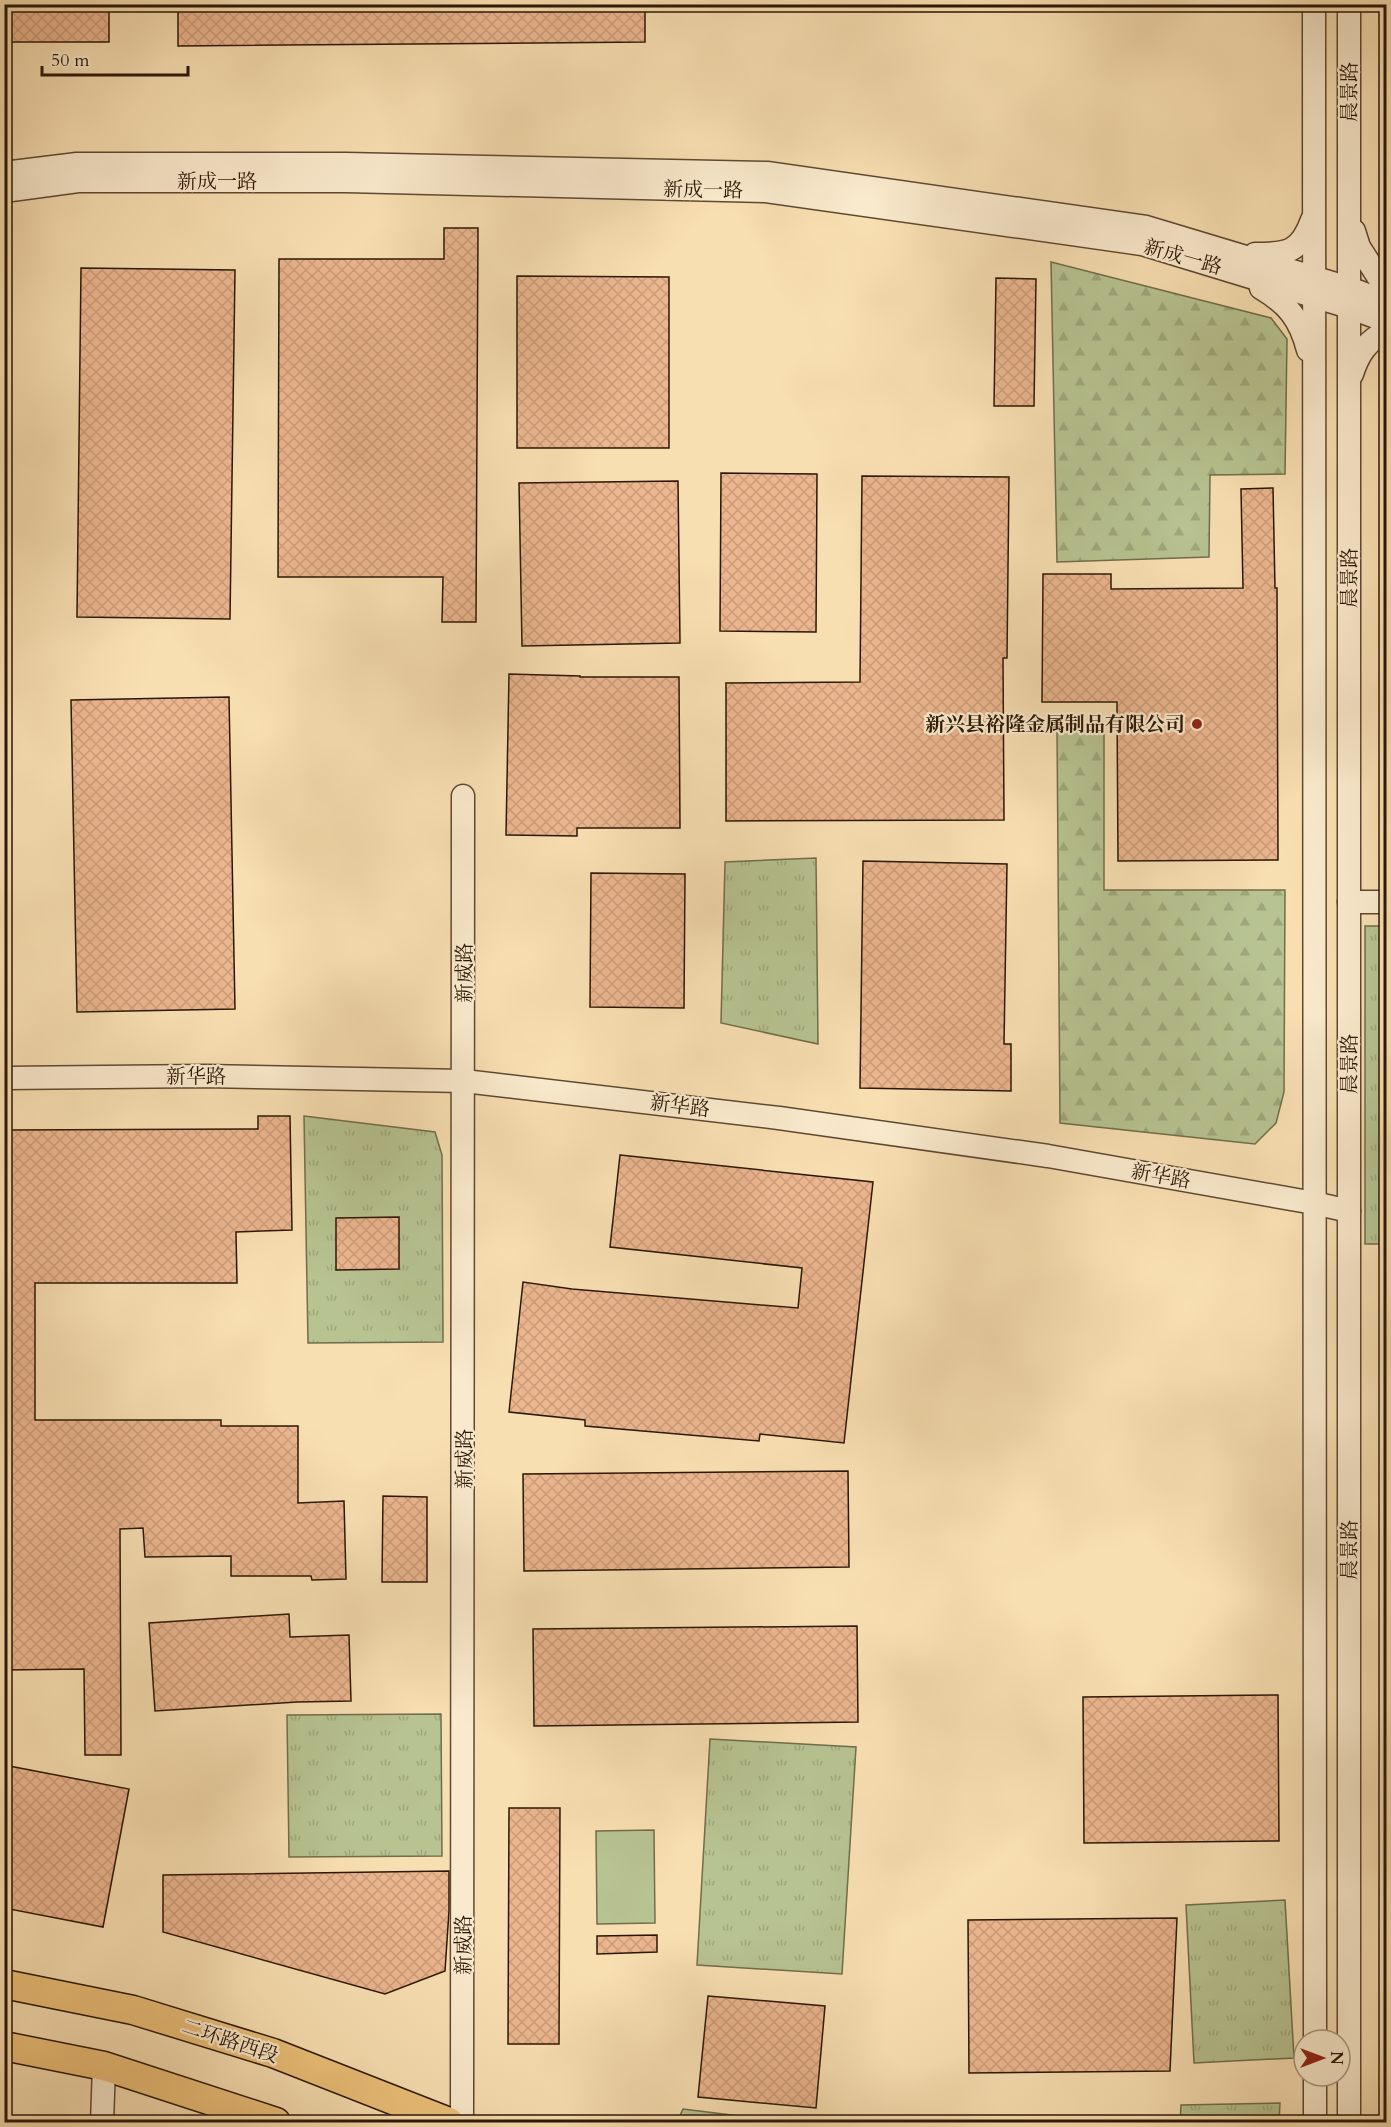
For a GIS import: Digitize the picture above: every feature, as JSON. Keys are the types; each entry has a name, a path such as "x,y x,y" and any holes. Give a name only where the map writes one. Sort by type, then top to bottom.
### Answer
{"main road":[{"name":"二环路西段","path":"4,1984 133,2010 251,2046 376,2092 448,2122"},
{"path":"4,2046 104,2066 276,2122"}],"street":[{"name":"晨景路","path":"1314,4 1315,2028"},
{"name":"晨景路","path":"1349,4 1349,2122"},
{"name":"新成一路","path":"4,173 76,164 346,164 767,173 1146,226 1236,263 1349,297 1386,302"},
{"name":"新成一路","path":"4,191 78,181 346,181 766,191 1142,244 1236,263"},
{"path":"1349,208 1359,247 1386,289"},
{"path":"1236,263 1285,253 1297,247 1306,236 1314,216"},
{"path":"1236,263 1284,303 1291,312 1305,337 1314,373"},
{"name":"新成一路","path":"1349,297 1386,321"},
{"path":"1349,384 1357,359 1368,343 1386,332"},
{"name":"新威路","path":"462,2122 463,796"},
{"path":"1349,902 1386,902"},
{"name":"新华路","path":"4,1078 205,1076 464,1081 779,1118 1048,1156 1349,1211"},
{"path":"102,2122 104,2066"},
{"path":"1315,2088 1315,2122"}],"green space":[{"path":"1051,262 1271,318 1287,339 1285,474 1210,475 1209,557 1057,562"},
{"path":"1104,726 1104,890 1285,890 1284,1092 1276,1123 1255,1144 1060,1123 1057,727"},
{"path":"816,858 818,1044 721,1023 725,862"},
{"path":"1365,926 1386,926 1386,1244 1365,1244"},
{"path":"304,1116 435,1132 442,1155 443,1342 308,1343"},
{"path":"441,1714 442,1856 289,1857 287,1715"},
{"path":"710,1739 856,1747 842,1974 697,1965"},
{"path":"654,1830 655,1923 597,1924 596,1831"},
{"path":"1285,1900 1292,2058 1194,2063 1186,1905"},
{"path":"1280,2103 1279,2122 1180,2122 1181,2105"},
{"path":"683,2109 787,2122 677,2122"}],"building":[{"path":"4,4 109,4 109,42 4,42"},
{"path":"178,4 645,4 645,42 178,46"},
{"path":"444,228 478,228 476,622 442,622 443,577 278,577 279,259 444,259"},
{"path":"81,268 235,270 230,619 77,617"},
{"path":"517,276 669,277 669,448 517,448"},
{"path":"996,278 1036,279 1034,406 994,406"},
{"path":"721,473 817,474 816,632 720,631"},
{"path":"862,476 1009,477 1007,658 1003,658 1004,820 726,821 726,683 860,682"},
{"path":"678,481 680,643 522,646 519,483"},
{"name":"新兴县裕隆金属制品有限公司","path":"1273,488 1275,588 1277,588 1278,860 1118,861 1117,702 1042,702 1043,574 1111,574 1111,589 1243,588 1241,489"},
{"path":"509,674 679,677 680,828 577,828 577,836 506,835"},
{"path":"229,697 235,1009 77,1012 71,700"},
{"path":"863,861 1007,864 1004,1044 1011,1044 1011,1091 860,1088"},
{"path":"591,873 685,874 684,1008 590,1007"},
{"path":"258,1116 290,1116 292,1230 236,1232 237,1283 35,1283 35,1420 221,1420 221,1426 298,1426 298,1503 344,1501 346,1579 312,1580 311,1576 231,1576 231,1556 145,1557 143,1528 120,1529 121,1755 85,1755 84,1669 4,1670 4,1130 258,1129"},
{"path":"620,1155 873,1182 844,1443 760,1434 759,1441 585,1426 585,1420 509,1412 523,1282 572,1289 798,1308 802,1268 610,1247"},
{"path":"399,1217 399,1269 336,1270 336,1218"},
{"path":"848,1471 849,1567 524,1571 523,1474"},
{"path":"383,1496 427,1497 427,1582 382,1582"},
{"path":"289,1614 290,1637 349,1635 351,1701 155,1711 149,1623"},
{"path":"857,1626 858,1722 534,1726 533,1629"},
{"path":"1278,1695 1279,1841 1084,1843 1083,1697"},
{"path":"4,1765 129,1789 103,1927 4,1908"},
{"path":"509,1808 560,1808 559,2044 508,2044"},
{"path":"449,1871 445,1971 385,1994 163,1932 163,1875"},
{"path":"1177,1918 1170,2071 969,2073 968,1920"},
{"path":"657,1935 657,1952 597,1954 597,1936"},
{"path":"708,1996 825,2006 816,2108 698,2097"}],"place":[{"name":"新兴县裕隆金属制品有限公司","path":"1197,724"}]}
